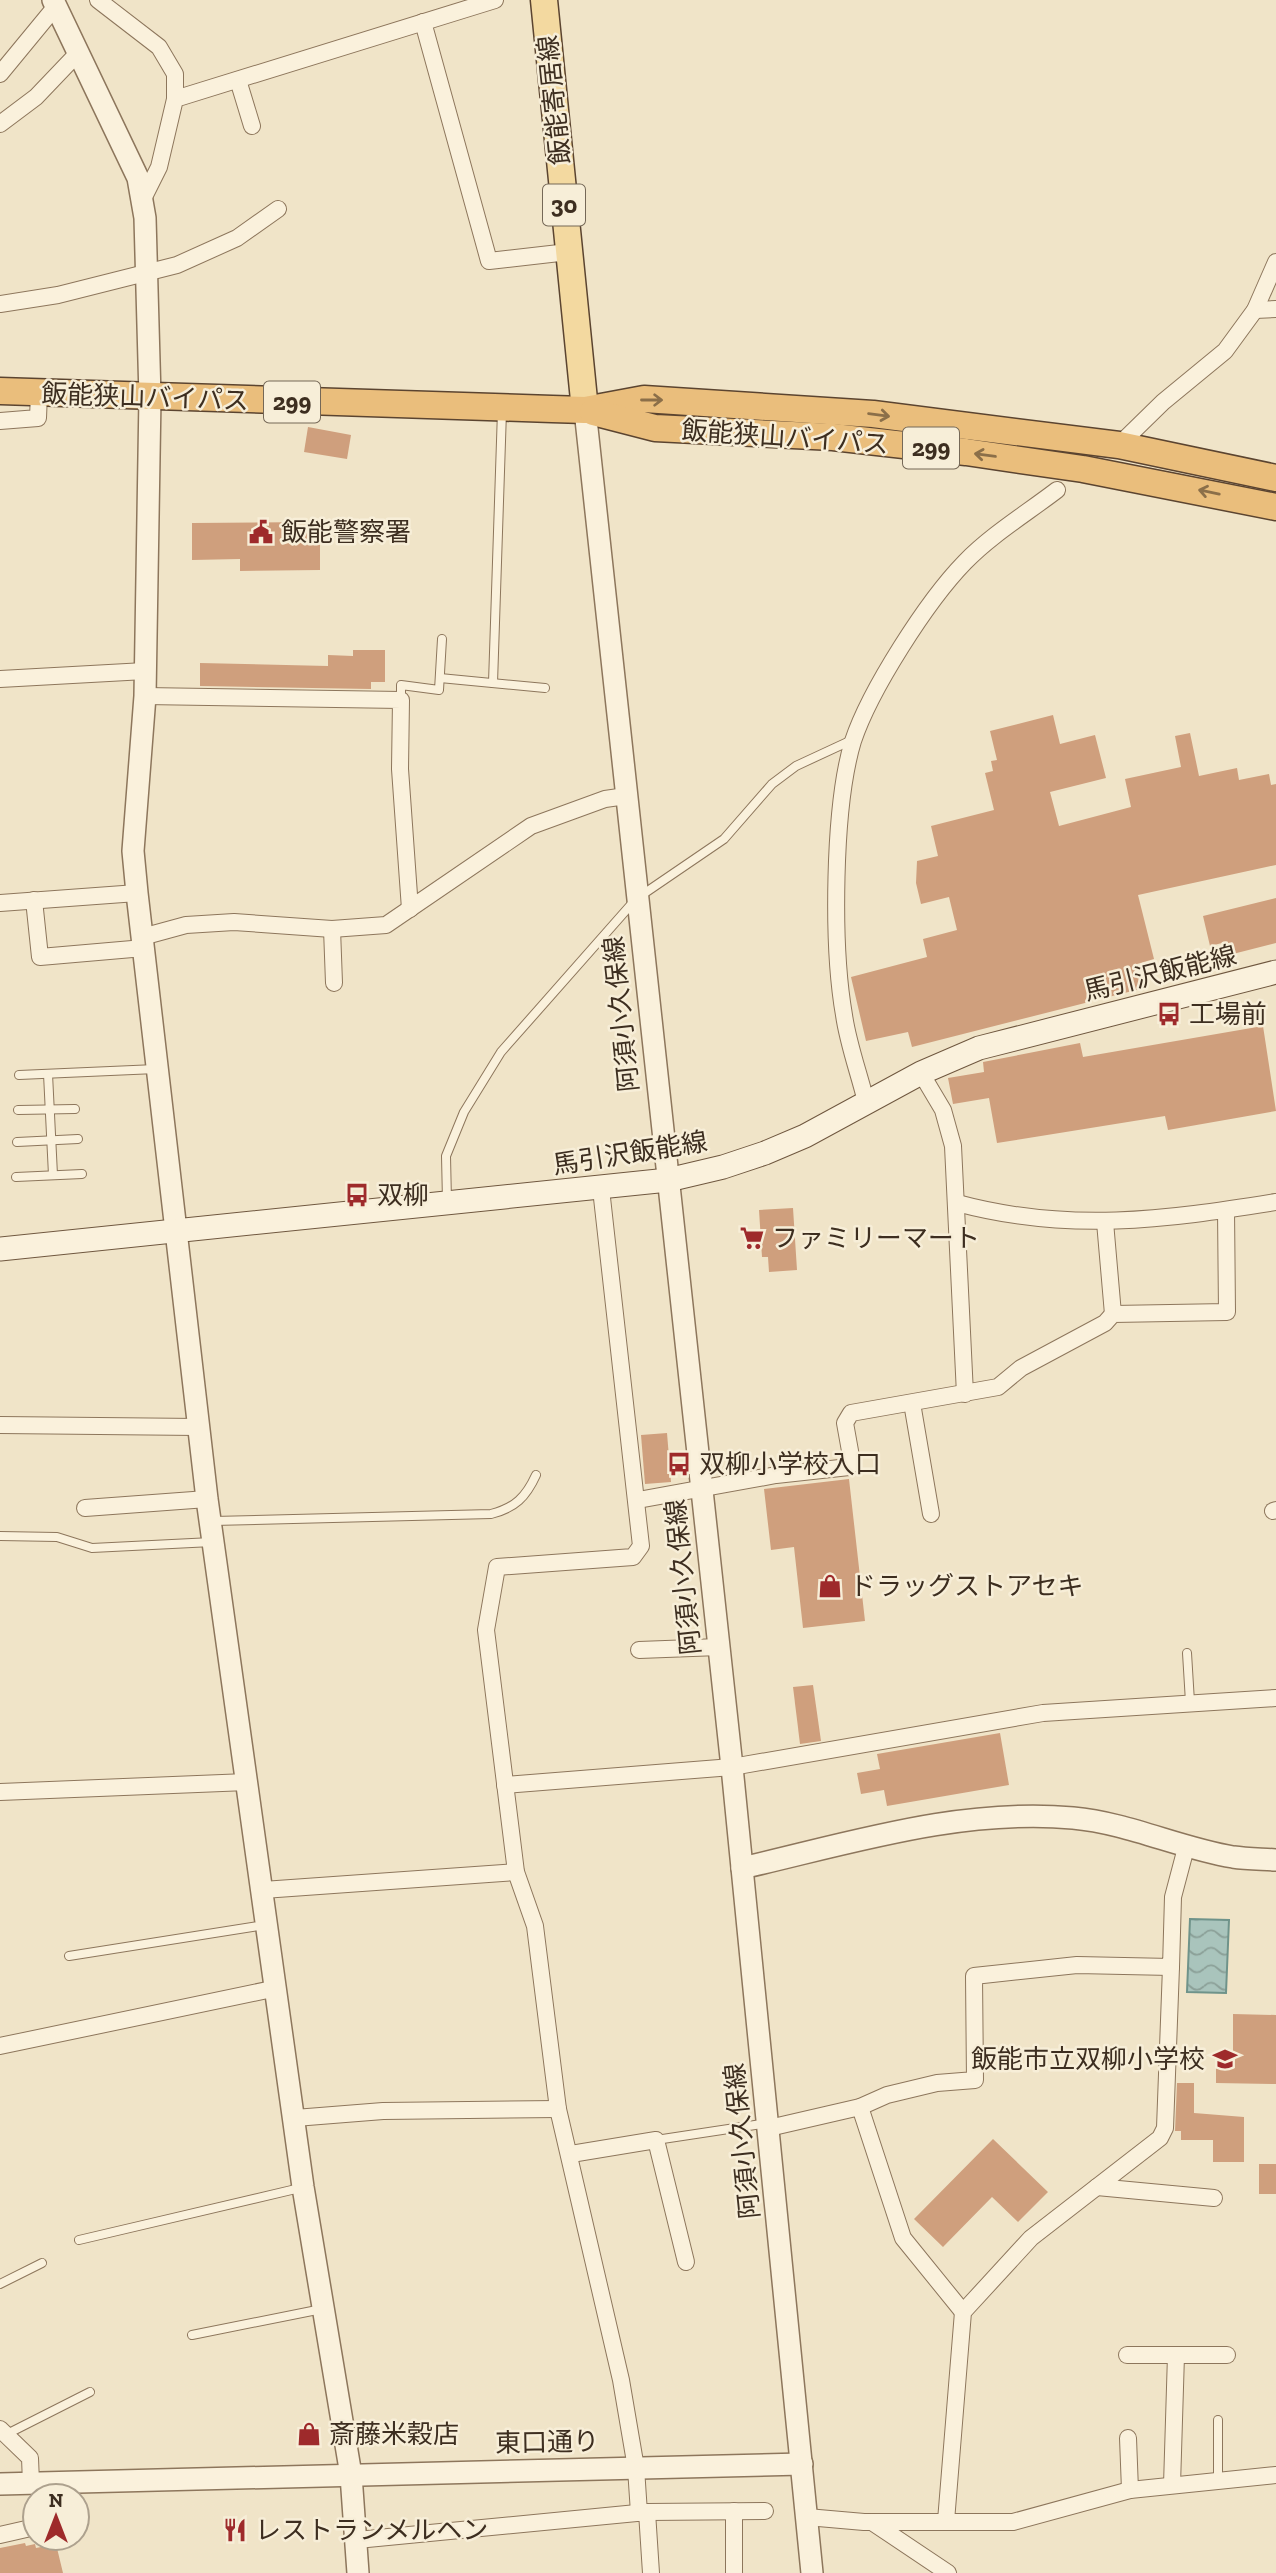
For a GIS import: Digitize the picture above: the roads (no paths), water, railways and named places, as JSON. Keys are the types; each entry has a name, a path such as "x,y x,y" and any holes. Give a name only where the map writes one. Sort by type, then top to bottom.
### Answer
{"highway":[{"name":"飯能狭山バイパス","path":"0,391 584,410 644,399 786,406 1119,445 1276,478"},
{"name":"飯能狭山バイパス","path":"584,410 655,429 833,437 979,454 1083,469 1276,507"}],"main road":[{"name":"飯能寄居線","path":"544,0 584,410"},
{"name":"馬引沢飯能線","path":"0,1250 176,1233 320,1214 601,1189 668,1180 723,1167 765,1153 921,1073 979,1048 1276,972"}],"street":[{"path":"98,0 159,47 175,74 175,99 159,167 143,198"},
{"path":"175,99 495,0"},
{"path":"3,65 54,3 127,153 143,198 150,397 145,696 134,822 137,892 206,1499 303,2187 351,2475 358,2573"},
{"path":"423,23 489,261 568,252"},
{"path":"0,124 36,97 78,53"},
{"path":"238,80 252,126"},
{"path":"0,304 58,295 177,265 237,238 278,209"},
{"path":"1119,445 1163,402 1225,351 1255,310 1276,262"},
{"path":"1255,310 1276,309"},
{"path":"0,421 38,418 39,393"},
{"name":"阿須小久保線","path":"584,410 732,1767 813,2573"},
{"path":"866,1102 844,1016 838,949 839,834 845,770 854,739 873,694 908,638 965,562 1057,490"},
{"path":"0,679 145,671"},
{"path":"145,696 401,700 400,769 410,909"},
{"path":"34,900 40,957 143,942 186,925 234,922 332,929 386,925 531,826 605,799 626,796"},
{"path":"0,903 137,892"},
{"path":"332,929 334,983"},
{"path":"921,1073 943,1110 953,1146 965,1394"},
{"path":"601,1189 638,1500 641,1546 633,1557 497,1567 486,1630 516,1872 535,1926 558,2109 571,2154 621,2380 650,2573"},
{"path":"957,1203 1006,1216 1105,1222 1226,1210 1276,1202"},
{"path":"1113,1314 1227,1312 1226,1210"},
{"path":"638,1500 776,1475 849,1467 852,1462 847,1417 852,1413 998,1387 1021,1368 1105,1323 1113,1314 1105,1222"},
{"path":"912,1403 932,1514"},
{"path":"0,1425 198,1427"},
{"path":"85,1508 206,1499"},
{"path":"639,1650 719,1647"},
{"path":"505,1785 732,1767 1043,1713 1276,1699"},
{"path":"0,1792 247,1782"},
{"path":"742,1868 917,1827 1002,1816 1093,1820 1233,1857 1276,1860"},
{"path":"946,2521 963,2312 1031,2238 1160,2138 1165,2128 1173,1897 1187,1844"},
{"path":"263,1890 516,1872"},
{"path":"769,2125 860,2107 887,2095 937,2083 975,2080 974,1976 1077,1965 1171,1967"},
{"path":"0,2046 277,1989"},
{"path":"860,2107 903,2238 963,2312"},
{"path":"295,2118 383,2111 558,2109"},
{"path":"571,2154 656,2140 686,2262"},
{"path":"1097,2187 1214,2198"},
{"path":"1127,2355 1227,2355"},
{"path":"1172,2485 1176,2355"},
{"path":"3,2432 30,2458 31,2482"},
{"path":"1128,2438 1130,2490"},
{"name":"東口通り","path":"91,2488 351,2475 802,2464"},
{"path":"807,2517 873,2522 1013,2522 1130,2490 1276,2475"},
{"name":"東口通り","path":"0,2484 21,2483"},
{"path":"734,2511 734,2573"},
{"path":"357,2540 643,2513 765,2511"},
{"path":"873,2522 948,2573"},
{"path":"0,2535 21,2530"}],"lane":[{"path":"493,683 502,408"},
{"path":"401,700 401,685 439,690 442,639"},
{"path":"440,678 545,688"},
{"path":"447,1204 446,1156 464,1112 501,1052 636,899 724,839 772,783 796,766 854,739"},
{"path":"19,1074 159,1069"},
{"path":"48,1074 53,1175"},
{"path":"18,1110 75,1109"},
{"path":"17,1142 78,1139"},
{"path":"16,1177 82,1174"},
{"path":"0,1536 57,1537 92,1548 211,1532 491,1514 510,1509 528,1493 536,1475"},
{"path":"1187,1653 1191,1703"},
{"path":"69,1956 268,1924"},
{"path":"656,2140 769,2125"},
{"path":"79,2240 303,2187"},
{"path":"0,2284 42,2263"},
{"path":"192,2336 325,2308"},
{"path":"3,2432 90,2392"},
{"path":"1218,2420 1218,2480"}],"water":[{"path":"1190,1919 1229,1920 1226,1993 1187,1992"}],"place":[{"name":"飯能警察署","path":"261,532"},
{"name":"工場前","path":"1169,1014"},
{"name":"双柳","path":"357,1195"},
{"name":"ファミリーマート","path":"752,1238"},
{"name":"双柳小学校入口","path":"679,1464"},
{"name":"ドラッグストアセキ","path":"830,1586"},
{"name":"飯能市立双柳小学校","path":"1225,2059"},
{"name":"斎藤米穀店","path":"309,2434"},
{"name":"レストランメルヘン","path":"235,2530"}]}
